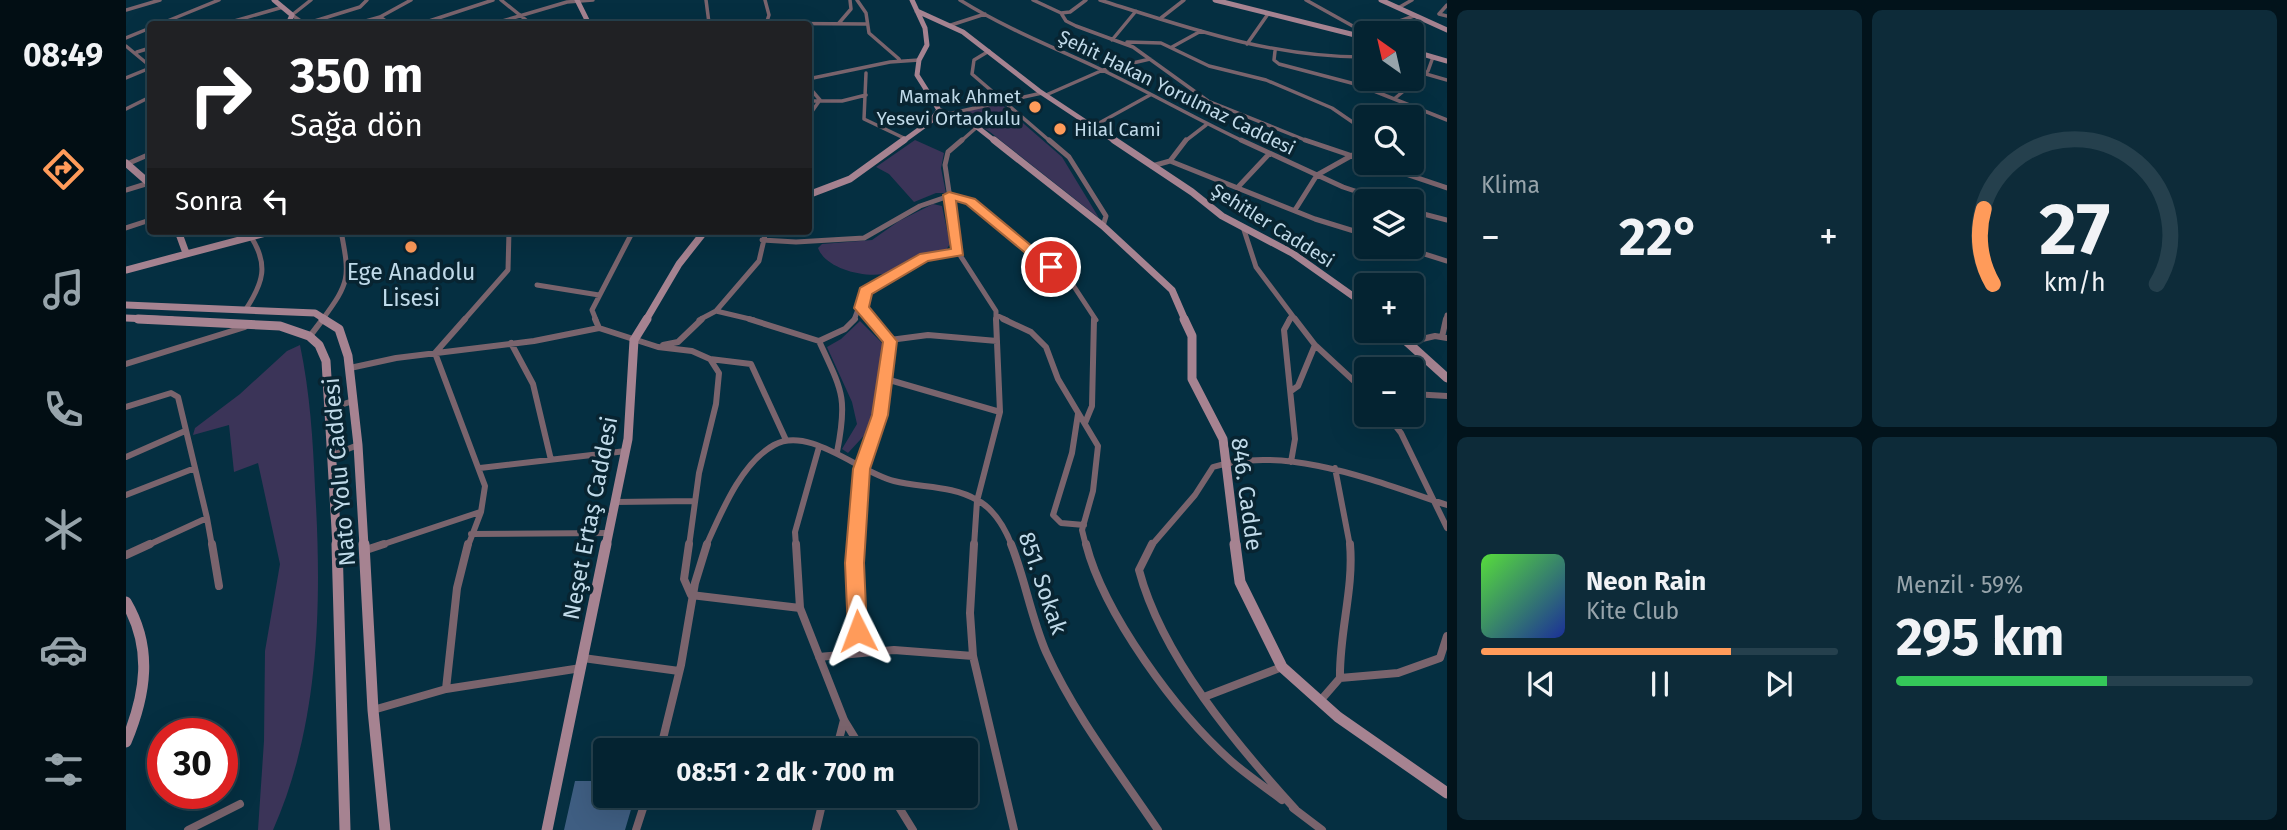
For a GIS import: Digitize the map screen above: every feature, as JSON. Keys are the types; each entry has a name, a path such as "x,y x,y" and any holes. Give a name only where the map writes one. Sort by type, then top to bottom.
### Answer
{"street":[{"path":"126,10 158,0"},
{"path":"167,21 219,0"},
{"path":"274,0 301,21"},
{"path":"289,21 292,15 311,0"},
{"path":"315,21 360,8 367,0"},
{"path":"406,0 411,0"},
{"path":"366,21 380,17 411,0"},
{"path":"427,21 493,0"},
{"path":"500,0 527,21"},
{"path":"502,21 577,1 593,0"},
{"path":"706,0 708,21"},
{"path":"765,0 769,15 767,21"},
{"path":"839,23 851,9 850,0"},
{"path":"857,0 866,13 869,33 899,59"},
{"path":"912,0 925,28 927,45 919,60 917,75 944,112"},
{"name":"Şehit Hakan Yorulmaz Caddesi","path":"960,0 997,23 1103,70 1206,125 1354,189"},
{"path":"1033,0 1061,13 1070,12 1086,0"},
{"path":"1100,0 1275,51 1321,57 1354,57"},
{"path":"1161,18 1184,0"},
{"path":"1214,0 1354,32"},
{"path":"1227,3 1238,0"},
{"path":"1306,0 1354,28"},
{"path":"1381,0 1447,30"},
{"path":"1398,8 1412,0"},
{"path":"577,1 587,21"},
{"path":"1447,5 1440,14 1447,16"},
{"path":"234,21 283,7"},
{"path":"1112,40 1136,11"},
{"name":"Şehitler Caddesi","path":"917,12 951,24 1044,94 1150,167 1244,230 1292,253 1354,297"},
{"path":"1061,13 1066,21 1121,43 1150,59 1208,101 1349,157 1447,188"},
{"path":"951,24 985,14"},
{"path":"1247,44 1268,14"},
{"path":"1401,21 1414,16"},
{"path":"380,17 386,21"},
{"path":"812,23 866,24"},
{"path":"126,38 147,29"},
{"path":"1172,47 1201,31"},
{"path":"1121,43 1154,41 1172,47 1209,66 1266,80 1302,94 1332,108 1354,123"},
{"path":"126,46 137,52 147,64"},
{"path":"137,52 147,49"},
{"path":"989,51 974,60 972,74 1069,157 1106,216 1103,226"},
{"path":"1275,51 1274,60 1284,66 1359,85 1447,120"},
{"path":"1424,54 1447,61"},
{"path":"1394,99 1425,73 1433,57"},
{"path":"812,193 850,179 944,112 1044,94 1103,70 1150,59"},
{"path":"812,79 834,76 874,62 919,60"},
{"path":"126,78 147,68"},
{"path":"866,73 864,119 906,139"},
{"path":"1425,73 1447,79"},
{"path":"812,92 819,103"},
{"path":"812,102 819,103 866,95"},
{"path":"1092,127 1150,95"},
{"path":"126,108 147,98"},
{"path":"812,112 819,103"},
{"name":"846. Cadde","path":"944,112 978,127 1103,226 1172,290 1192,336 1192,379 1223,439 1240,582 1282,667 1320,701 1447,793"},
{"path":"1170,161 1178,146 1206,125"},
{"path":"978,127 948,152 945,165 958,252 996,315 1000,412 977,501 970,613 973,656 1005,803 1014,830"},
{"path":"1239,187 1269,154"},
{"path":"147,155 127,164 147,181"},
{"path":"1295,210 1317,175 1354,155"},
{"path":"1150,167 1170,161 1354,230"},
{"path":"126,190 147,184"},
{"path":"762,240 796,243 864,238 920,206 949,195 970,201 1071,282 1096,321 1092,405 1085,423"},
{"path":"1424,214 1447,220"},
{"path":"126,228 147,221"},
{"path":"1244,230 1255,267 1315,345 1354,381"},
{"path":"179,235 186,253"},
{"path":"126,270 258,235"},
{"path":"310,336 344,290 348,269 342,235"},
{"path":"435,353 508,270 509,235"},
{"path":"599,328 592,310 631,235"},
{"name":"Neşet Ertaş Caddesi","path":"547,830 626,451 634,340 672,274 702,235"},
{"path":"658,347 678,341 696,322 716,311 759,261 764,235"},
{"path":"246,309 260,288 263,275 264,257 251,237"},
{"path":"716,311 731,313 819,341 842,334 862,308 865,291 925,257 958,252"},
{"path":"1424,254 1447,261"},
{"path":"537,285 599,295"},
{"path":"126,305 315,313 321,318"},
{"path":"859,653 854,563 862,469 880,415 890,341 862,308"},
{"path":"996,315 1031,332 1046,347 1058,379 1098,446 1093,491 1084,525 1092,568 1165,689 1230,760 1322,830"},
{"path":"1292,315 1284,330 1295,439 1292,461"},
{"path":"1424,340 1445,338 1447,315"},
{"path":"126,318 280,326 310,336 320,343 326,361 337,550 345,830"},
{"name":"Nato Yolu Caddesi","path":"321,318 339,329 350,368 366,550 373,710 386,830"},
{"path":"126,364 253,324"},
{"path":"350,368 599,328 658,347 692,351 710,359 751,364 786,440 772,445 758,456 728,503 702,557 691,595 679,671 663,738"},
{"path":"890,341 928,335 997,341"},
{"path":"819,341 839,385 845,411 837,453"},
{"path":"1410,343 1447,378"},
{"path":"511,344 533,384 551,460"},
{"path":"1291,391 1298,386 1315,345"},
{"path":"435,353 485,486 481,512 471,534 457,588 446,689"},
{"path":"691,595 684,579 695,501 716,404 719,373 710,359"},
{"path":"886,379 1000,412"},
{"path":"126,407 171,393 178,397 207,518 219,586"},
{"path":"1424,395 1447,396"},
{"path":"328,409 353,401"},
{"path":"1078,414 1074,448 1053,515 1062,525 1084,525"},
{"path":"1396,427 1437,502 1447,528"},
{"path":"126,457 185,431"},
{"name":"851. Sokak","path":"786,440 837,453 884,479 963,493 988,507 1006,532 1047,653 1076,705 1158,830"},
{"path":"330,456 358,445"},
{"path":"819,447 795,532 800,608 844,720 855,738"},
{"path":"480,468 626,451"},
{"path":"1296,810 1240,748 1204,697 1148,604 1139,570 1157,536 1195,495 1213,467 1226,463 1292,461 1335,468 1447,505"},
{"path":"126,495 195,468"},
{"path":"1320,701 1340,678 1339,646 1352,566 1348,522 1335,468"},
{"path":"615,502 695,501"},
{"path":"366,550 481,512"},
{"path":"126,555 207,518"},
{"path":"471,534 609,533"},
{"path":"691,595 800,608"},
{"path":"126,602 139,619 146,669 137,719 126,742"},
{"path":"1340,678 1398,673 1443,660 1447,636"},
{"path":"820,657 894,650 973,656"},
{"path":"373,710 446,689 582,663 679,671"},
{"path":"1204,697 1282,667"},
{"path":"839,738 844,720"},
{"path":"188,830 240,804"},
{"path":"636,830 643,808"},
{"path":"816,830 821,808"},
{"path":"899,808 913,830"}],"shaded area":[{"path":"1000,103 1062,157 1099,218 990,132 959,113"},
{"path":"915,140 944,153 941,168 946,193 936,193 914,202 889,174 876,167"},
{"path":"933,204 942,206 950,244 946,250 930,253 899,269 882,274 861,274 830,262 818,248 822,244 872,240 899,221"},
{"path":"860,321 884,345 884,354 872,427 848,453 842,449 857,424 852,402 827,347 841,339"},
{"path":"300,345 310,416 317,531 314,662 309,705 289,790 273,830 258,830 264,741 265,651 280,564 258,463 234,472 229,425 193,435 195,428 240,394 287,351"}],"building":[{"path":"575,781 593,781 593,808 631,808 625,830 564,830"}],"place":[{"name":"Mamak Ahmet Yesevi Ortaokulu","path":"1035,107"},
{"name":"Hilal Cami","path":"1060,129"},
{"name":"Ege Anadolu Lisesi","path":"411,247"}],"route":[{"path":"858,631 854,563 862,469 880,415 890,341 862,308 865,291 925,257 958,252 949,195 970,201 1051,267"}]}
